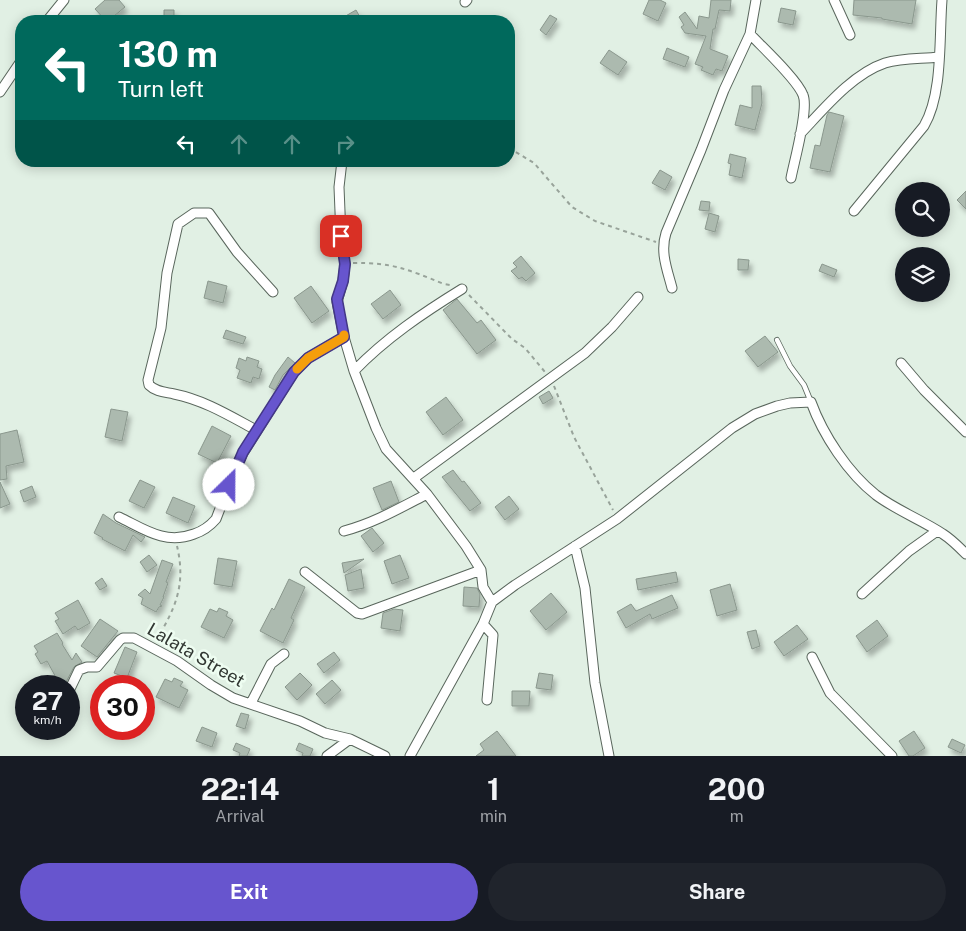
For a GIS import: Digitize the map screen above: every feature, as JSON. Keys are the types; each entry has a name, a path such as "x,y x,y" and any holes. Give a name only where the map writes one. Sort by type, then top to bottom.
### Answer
{"street":[{"path":"52,15 64,0"},
{"path":"672,288 663,255 663,244 724,90 750,34 756,0"},
{"path":"834,0 850,35"},
{"path":"854,211 929,118 936,90 942,0"},
{"path":"750,34 794,82 804,96 805,103 791,178"},
{"path":"800,134 843,90 870,70 895,61 939,57"},
{"path":"0,92 15,70"},
{"path":"341,167 339,187 341,236 345,264 343,281 337,299 344,337 354,371 376,428 386,448 414,478 466,546 481,570 483,587 492,602"},
{"path":"256,430 209,406 184,396 160,392 149,385 148,380 161,328 166,273 178,224 194,213 210,213 237,252 273,292"},
{"path":"354,371 403,328 462,290"},
{"path":"414,478 585,353 612,327 638,297"},
{"path":"119,516 165,538 175,539 196,534 212,525 234,472 256,430 294,372 303,362 344,337"},
{"path":"901,363 924,390 966,432"},
{"path":"410,756 483,624 492,602 617,519 732,428 755,414 790,403 811,402 818,420 841,460 876,495 943,534 966,554"},
{"path":"344,531 365,526 427,494"},
{"path":"862,594 909,551 937,531"},
{"path":"575,546 585,588 595,683 609,756"},
{"path":"305,572 357,613 362,614 481,570"},
{"path":"483,624 493,635 487,700"},
{"name":"Lalata Street","path":"77,675 79,670 87,667 97,667 123,638 134,638 177,661 233,698 300,721 325,733 350,739 385,756"},
{"path":"251,704 270,664 284,654"},
{"path":"812,657 830,693 892,756"},
{"path":"327,756 350,739"}],"lane":[{"path":"777,340 790,366 804,386 811,402"}],"path":[{"path":"515,152 534,163 572,207 595,221 663,244"},
{"path":"551,379 574,437 617,519"},
{"path":"152,647 176,603 182,575 175,539"}],"building":[{"path":"105,0 119,0 125,7 115,15 100,15 95,9"},
{"path":"649,0 660,0 666,3 658,21 643,14"},
{"path":"711,0 731,0 730,11 719,10 715,29 713,29 710,49 728,56 722,71 716,69 713,75 701,70 703,67 695,64 706,36 685,33 681,27 684,25 679,17 685,12 697,29 699,16 709,18"},
{"path":"854,0 916,0 912,24 853,15"},
{"path":"781,8 796,11 793,25 778,22"},
{"path":"164,10 174,10 174,15 164,15"},
{"path":"356,10 359,15 347,15"},
{"path":"550,15 557,19 546,35 540,30"},
{"path":"667,48 689,57 685,67 663,59"},
{"path":"609,50 627,62 618,75 600,63"},
{"path":"752,86 761,86 762,103 755,130 735,125 740,105 752,108"},
{"path":"829,112 844,116 830,172 810,168 815,145 820,146"},
{"path":"730,154 746,158 742,178 729,175 731,164 728,163"},
{"path":"660,170 672,177 665,190 652,183"},
{"path":"966,191 966,209 957,200"},
{"path":"701,201 710,202 709,211 699,210"},
{"path":"709,213 719,216 715,232 705,229"},
{"path":"521,256 535,273 526,281 522,277 519,279 511,271 517,267 513,263"},
{"path":"738,259 749,260 748,270 738,270"},
{"path":"822,264 837,270 834,277 819,271"},
{"path":"208,281 227,286 223,303 204,298"},
{"path":"311,286 329,311 312,323 294,298"},
{"path":"390,290 401,305 383,319 371,304"},
{"path":"457,299 477,323 481,320 496,340 477,354 443,310"},
{"path":"226,330 246,337 243,344 223,338"},
{"path":"765,336 778,352 758,367 745,351"},
{"path":"247,357 259,361 257,367 262,369 259,379 253,377 251,383 237,378 240,370 236,368 239,358 246,361"},
{"path":"288,357 295,363 283,375 275,390 269,387 275,375"},
{"path":"549,391 553,398 543,404 539,397"},
{"path":"446,397 463,420 443,435 426,412"},
{"path":"111,409 128,412 122,441 105,437"},
{"path":"212,426 231,436 217,463 198,454"},
{"path":"17,430 24,462 6,466 7,479 0,480 0,434"},
{"path":"453,470 481,503 470,511 442,477"},
{"path":"140,480 155,487 144,508 129,501"},
{"path":"391,481 399,502 382,510 373,488"},
{"path":"0,482 10,504 0,508"},
{"path":"32,486 36,497 24,502 20,491"},
{"path":"509,496 519,509 505,520 495,507"},
{"path":"173,497 195,506 188,523 166,513"},
{"path":"103,514 116,523 145,537 141,542 133,535 125,551 102,539 94,533"},
{"path":"372,528 384,543 373,552 361,536"},
{"path":"149,555 157,565 147,572 140,562"},
{"path":"400,555 409,578 392,584 384,561"},
{"path":"218,558 237,561 232,587 214,584"},
{"path":"364,559 344,573 342,563"},
{"path":"162,560 173,564 166,582 168,583 160,605 162,606 156,612 141,604 143,598 138,595 145,589 150,594"},
{"path":"361,569 364,588 348,591 345,575"},
{"path":"676,572 678,582 638,590 636,579"},
{"path":"102,578 107,586 100,590 95,583"},
{"path":"289,579 305,587 291,618 294,620 283,643 260,631 272,608 274,610"},
{"path":"730,584 737,610 717,616 710,590"},
{"path":"464,587 477,588 480,594 479,607 463,606"},
{"path":"551,593 567,612 546,630 530,611"},
{"path":"672,595 678,608 652,619 650,614 626,628 617,612 631,604 636,611"},
{"path":"78,600 90,623 78,630 75,626 63,634 55,621 59,619 55,613"},
{"path":"219,608 228,612 226,616 233,620 224,638 201,627 210,609 217,612"},
{"path":"394,609 403,610 400,631 381,628 383,613"},
{"path":"100,619 118,631 97,657 81,646"},
{"path":"877,620 888,636 867,652 856,636"},
{"path":"797,625 808,639 784,656 774,642"},
{"path":"756,630 760,646 752,649 747,632"},
{"path":"57,633 72,660 76,653 82,662 74,667 70,675 55,675 47,661 41,664 35,654 38,652 34,646"},
{"path":"125,647 137,652 128,675 114,673"},
{"path":"334,652 340,660 324,673 317,664"},
{"path":"300,673 312,685 297,700 285,687"},
{"path":"539,673 553,675 551,690 536,688"},
{"path":"174,678 183,682 180,686 188,690 179,708 156,697 165,679 172,682"},
{"path":"332,680 341,690 325,704 316,694"},
{"path":"512,691 530,691 529,706 512,706"},
{"path":"241,713 249,715 245,729 236,726"},
{"path":"202,727 217,733 212,747 196,741"},
{"path":"497,731 516,756 476,756 484,750 480,744"},
{"path":"914,731 925,748 913,756 909,756 899,741"},
{"path":"952,739 965,745 961,753 948,747"},
{"path":"236,743 250,749 247,756 239,756 240,753 233,750"},
{"path":"299,743 313,749 310,756 302,756 303,753 296,750"}],"slow traffic":[{"path":"297,369 308,358 344,337 344,335"}],"route":[{"path":"229,485 243,452 294,372 308,358 344,337 337,302 343,281 345,264 341,236"}]}
